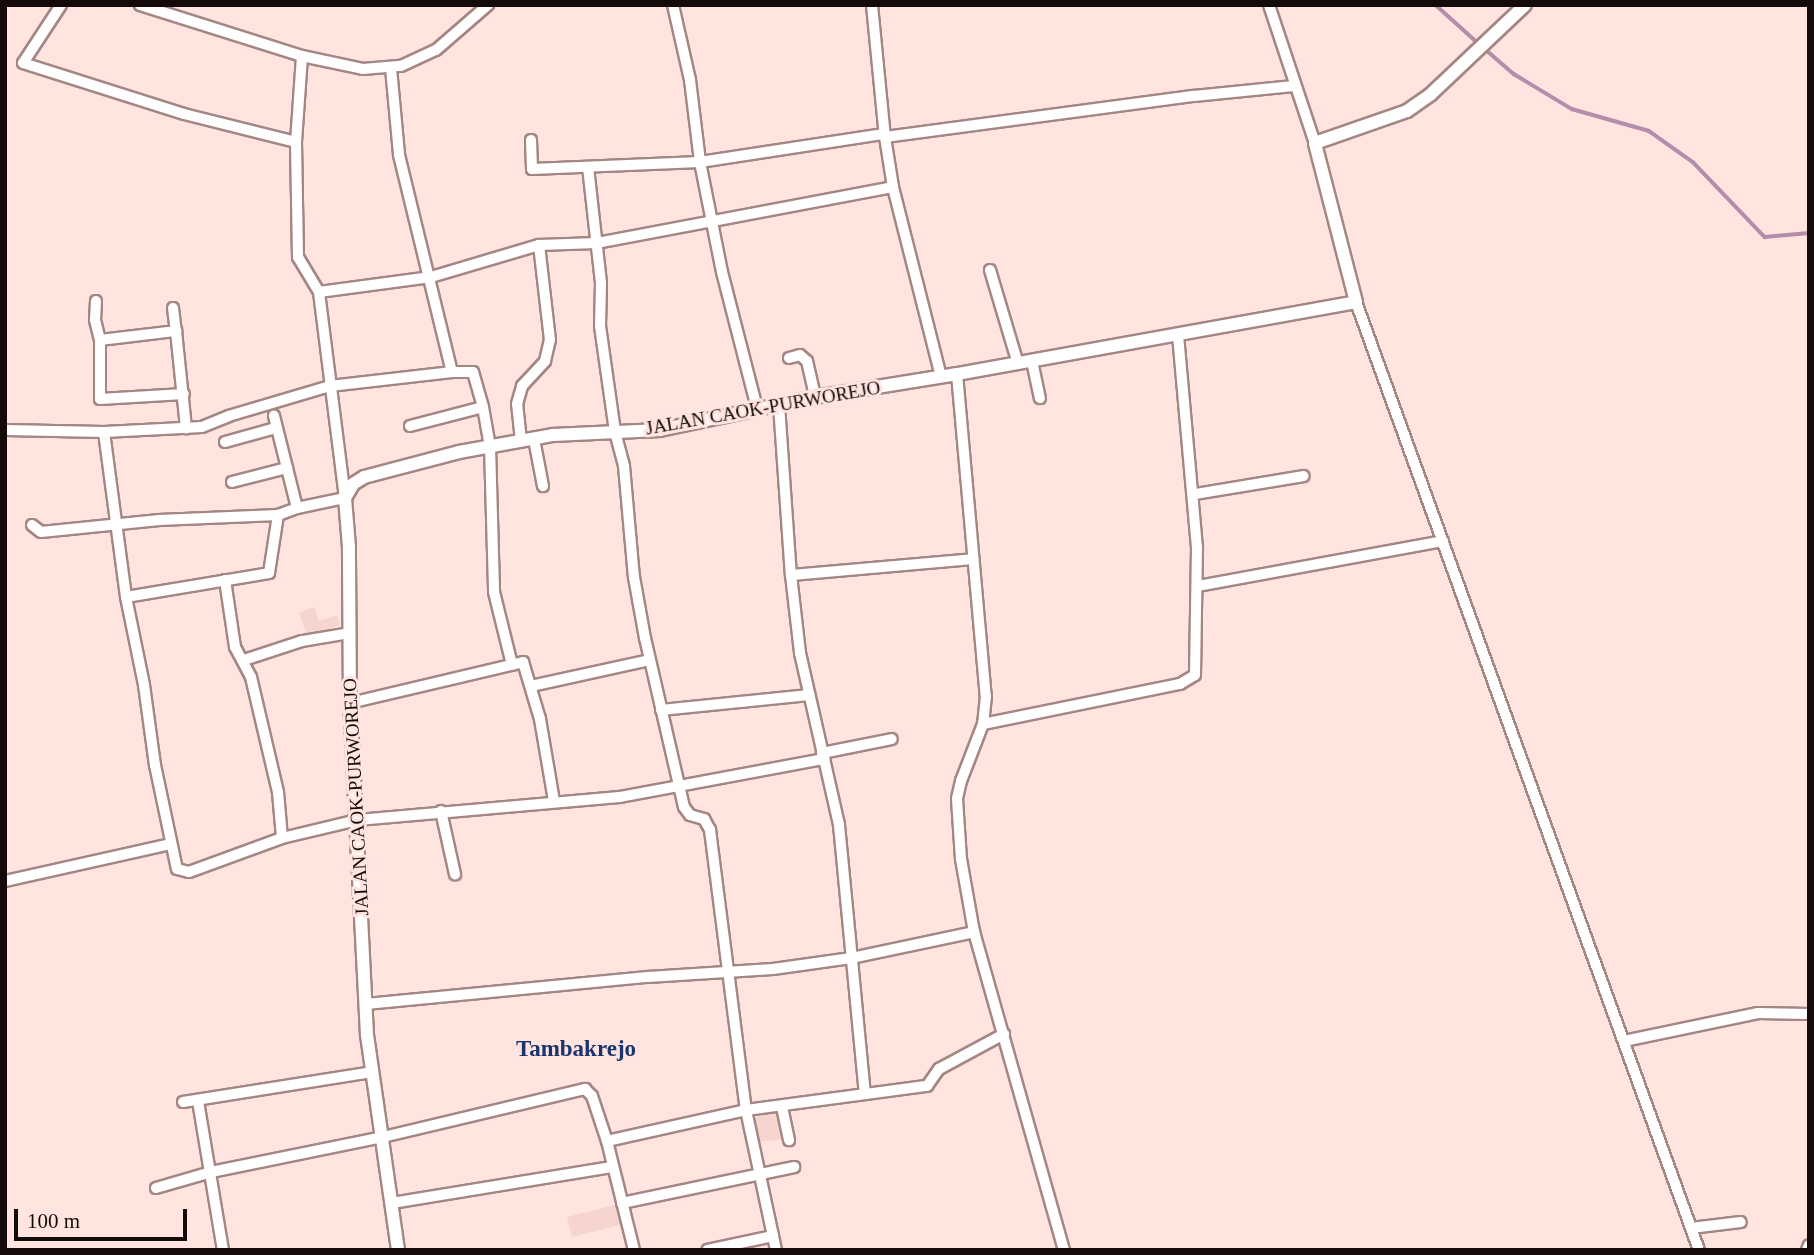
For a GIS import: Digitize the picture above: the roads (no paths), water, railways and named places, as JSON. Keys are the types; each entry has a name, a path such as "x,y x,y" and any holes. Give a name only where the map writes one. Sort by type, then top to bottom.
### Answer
{"street":[{"path":"61,5 23,63 184,114 296,142"},
{"path":"140,5 302,56 363,69 391,68 436,51 488,5"},
{"path":"673,5 690,80 700,162 712,223 735,331 757,408"},
{"path":"872,5 884,135 893,187 941,377"},
{"path":"1269,5 1315,143 1356,302 1699,1250"},
{"path":"1315,143 1407,111 1431,94 1525,5"},
{"path":"32,525 41,532 116,524 278,515 297,508 345,498 319,292 298,257 296,142 302,56"},
{"path":"391,68 399,155 431,277 452,372"},
{"path":"531,140 532,169 700,162 884,135 1294,86"},
{"path":"588,167 601,283 600,326 615,432 624,466 633,568 649,660 686,811 704,819 710,830 746,1110 776,1250"},
{"path":"319,292 431,277 539,245 597,243 893,187"},
{"path":"539,245 550,340 545,361 522,386 517,404 543,486"},
{"path":"990,270 1018,364"},
{"path":"96,301 95,320 100,340 100,399 184,394"},
{"name":"JALAN CAOK-PURWOREJO","path":"397,1250 372,1072 366,1004 350,703 345,498 353,484 364,477 490,446 528,440 660,430 815,397 1018,364 1356,302"},
{"path":"173,308 186,428"},
{"path":"100,340 176,331"},
{"path":"983,724 1188,681 1195,675 1198,586 1195,494 1178,335"},
{"path":"789,358 805,356 815,397"},
{"path":"1032,361 1040,398"},
{"path":"5,430 104,432 202,427 229,415 330,386 473,372 490,446 492,576 495,602 512,665"},
{"path":"957,374 986,696 983,724 961,781 957,799 961,859 974,932 1063,1250"},
{"path":"779,405 795,619 809,695 839,825 865,1094"},
{"path":"410,426 483,407"},
{"path":"274,416 297,508"},
{"path":"225,442 276,428"},
{"path":"104,432 126,597 177,869 189,872 282,838 357,820 606,798 823,756 891,739"},
{"path":"232,482 287,468"},
{"path":"1195,494 1304,476"},
{"path":"126,597 269,573 273,561 273,534 278,515"},
{"path":"1198,586 1443,541"},
{"path":"791,575 973,559"},
{"path":"225,580 235,647 244,660 278,792 282,838"},
{"path":"244,660 302,641 350,633"},
{"path":"531,686 649,660"},
{"path":"350,703 523,662 531,686 554,801"},
{"path":"661,710 809,695"},
{"path":"441,811 455,874"},
{"path":"5,881 171,844"},
{"path":"366,1004 648,976 728,972 851,958 974,932"},
{"path":"1624,1041 1758,1013 1809,1014"},
{"path":"607,1142 746,1110 927,1086 936,1071 1004,1034"},
{"path":"183,1102 372,1072"},
{"path":"156,1188 211,1172 383,1137 584,1089 592,1096 607,1142 634,1250"},
{"path":"198,1101 223,1250"},
{"path":"782,1107 789,1140"},
{"path":"392,1203 613,1167"},
{"path":"622,1203 758,1172 794,1167"},
{"path":"1691,1228 1741,1222"},
{"path":"707,1250 773,1237"}],"waterway":[{"path":"1436,5 1478,43"},
{"path":"1484,48 1514,74 1572,109 1649,131 1693,162 1765,237 1809,233"}],"district":[{"name":"Tambakrejo","path":"576,1049"}]}
